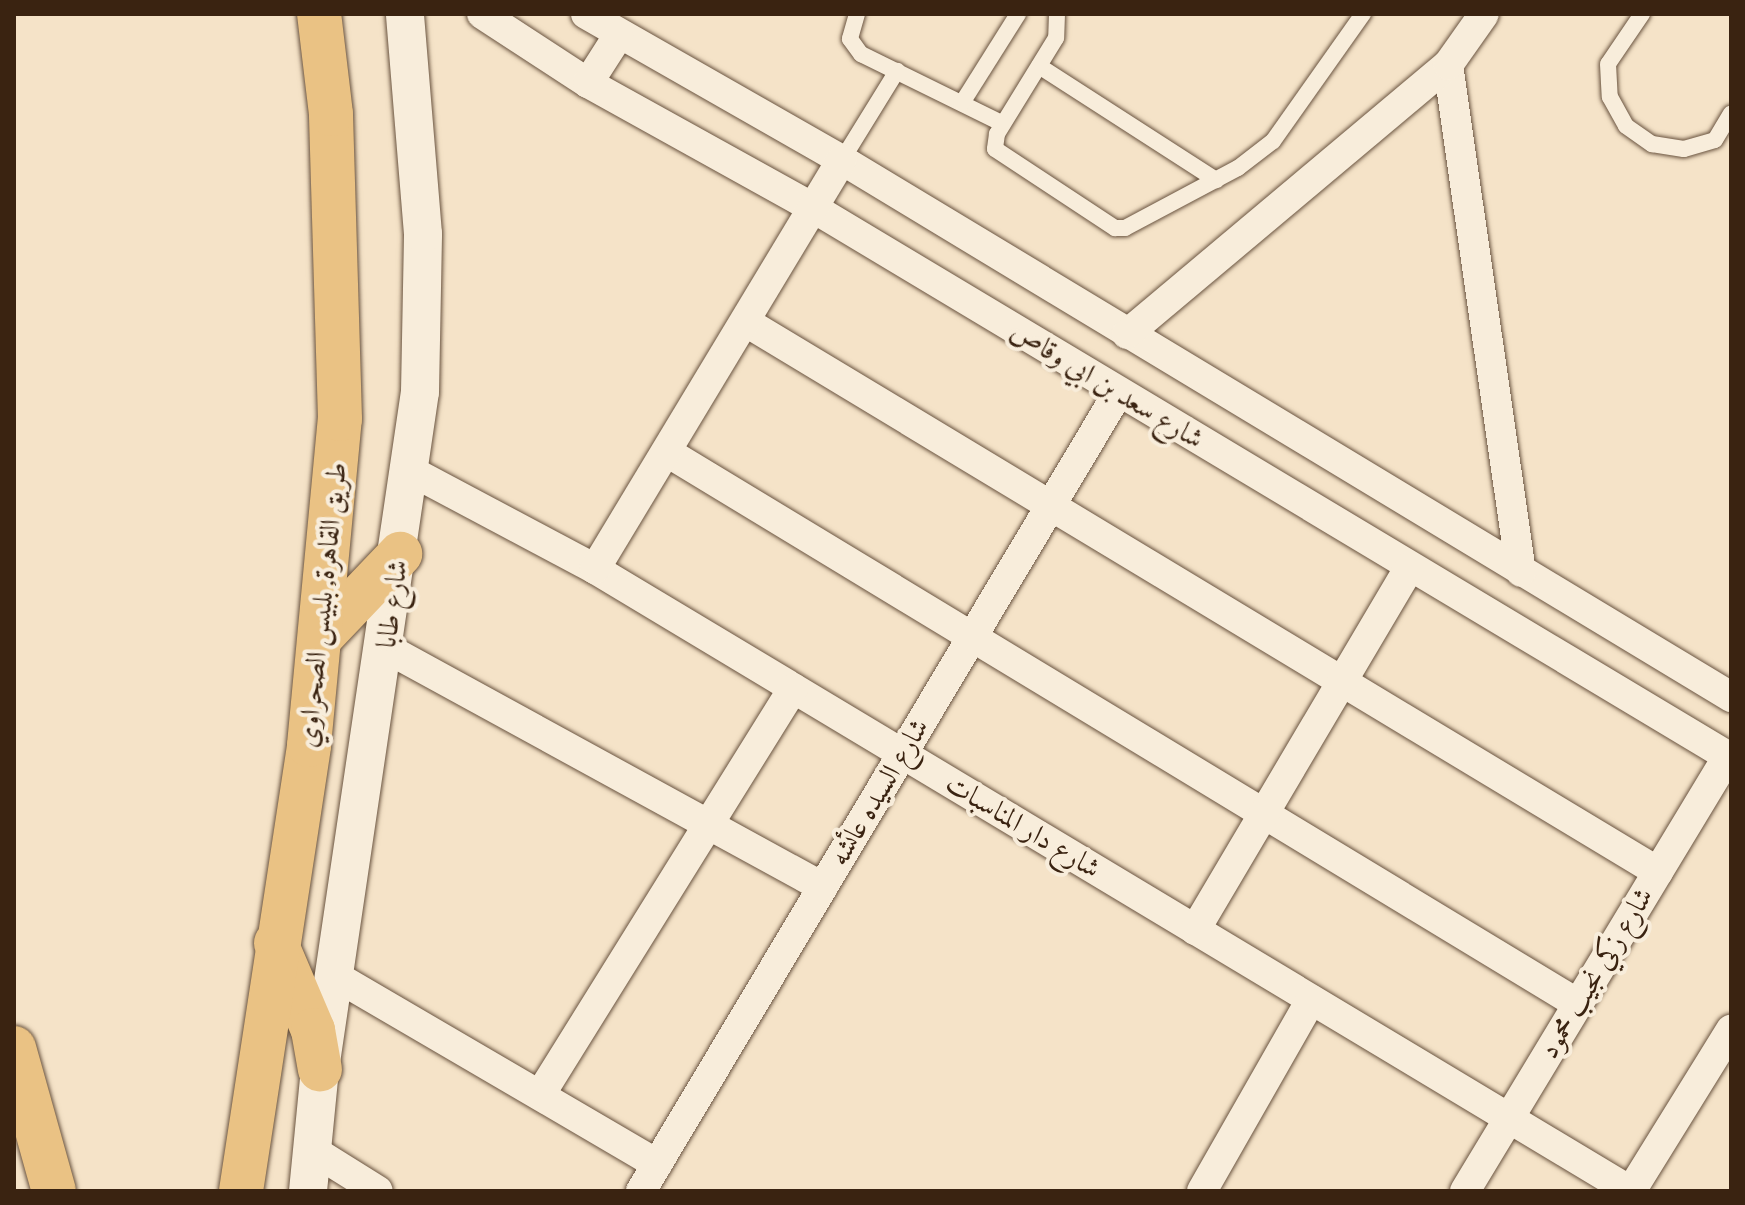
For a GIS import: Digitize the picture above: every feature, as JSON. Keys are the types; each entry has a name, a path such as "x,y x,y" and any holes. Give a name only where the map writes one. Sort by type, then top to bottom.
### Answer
{"highway":[{"name":"طريق القاهرة, بلبيس الصحراوي","path":"241,1191 276,942 309,745 340,419 331,114 319,14"},
{"path":"321,637 400,554"},
{"path":"276,942 313,1030 320,1069"},
{"path":"14,1048 54,1191"}],"street":[{"name":"شارع طابا","path":"308,1191 320,1069 337,977 400,554 421,376 423,234 405,14"},
{"name":"شارع سعد بن ابي وقاص","path":"482,14 588,83 815,209 1729,757"},
{"name":"شارع سعد بن ابي وقاص","path":"586,14 618,36 842,160 1731,697"},
{"path":"1127,334 1448,65 1484,14"},
{"path":"588,83 618,36"},
{"path":"1448,65 1521,572"},
{"path":"595,569 842,160"},
{"path":"746,322 1658,872"},
{"name":"شارع السيده عائشه","path":"651,1182 1118,393"},
{"path":"667,452 1578,1004"},
{"name":"شارع دار المناسبات","path":"411,471 595,569 1630,1191"},
{"path":"1195,930 1410,567"},
{"path":"386,648 823,887"},
{"path":"540,1095 793,688"},
{"name":"شارع زكي نجيب محمود","path":"1465,1191 1729,757"},
{"path":"337,977 540,1095 651,1182"},
{"path":"1202,1191 1311,1000"},
{"path":"1630,1191 1729,1040"},
{"path":"314,1151 378,1191"}],"lane":[{"path":"857,14 849,32 854,48 1003,124"},
{"path":"962,103 1018,14"},
{"path":"1057,14 1056,38 995,141 999,156 1115,228 1143,223 1178,197 1216,180 1287,128 1363,14"},
{"path":"1642,14 1608,64 1610,97 1626,126 1652,144 1684,149 1715,140 1731,113"},
{"path":"1039,66 1216,180"},
{"path":"842,160 897,71"}]}
